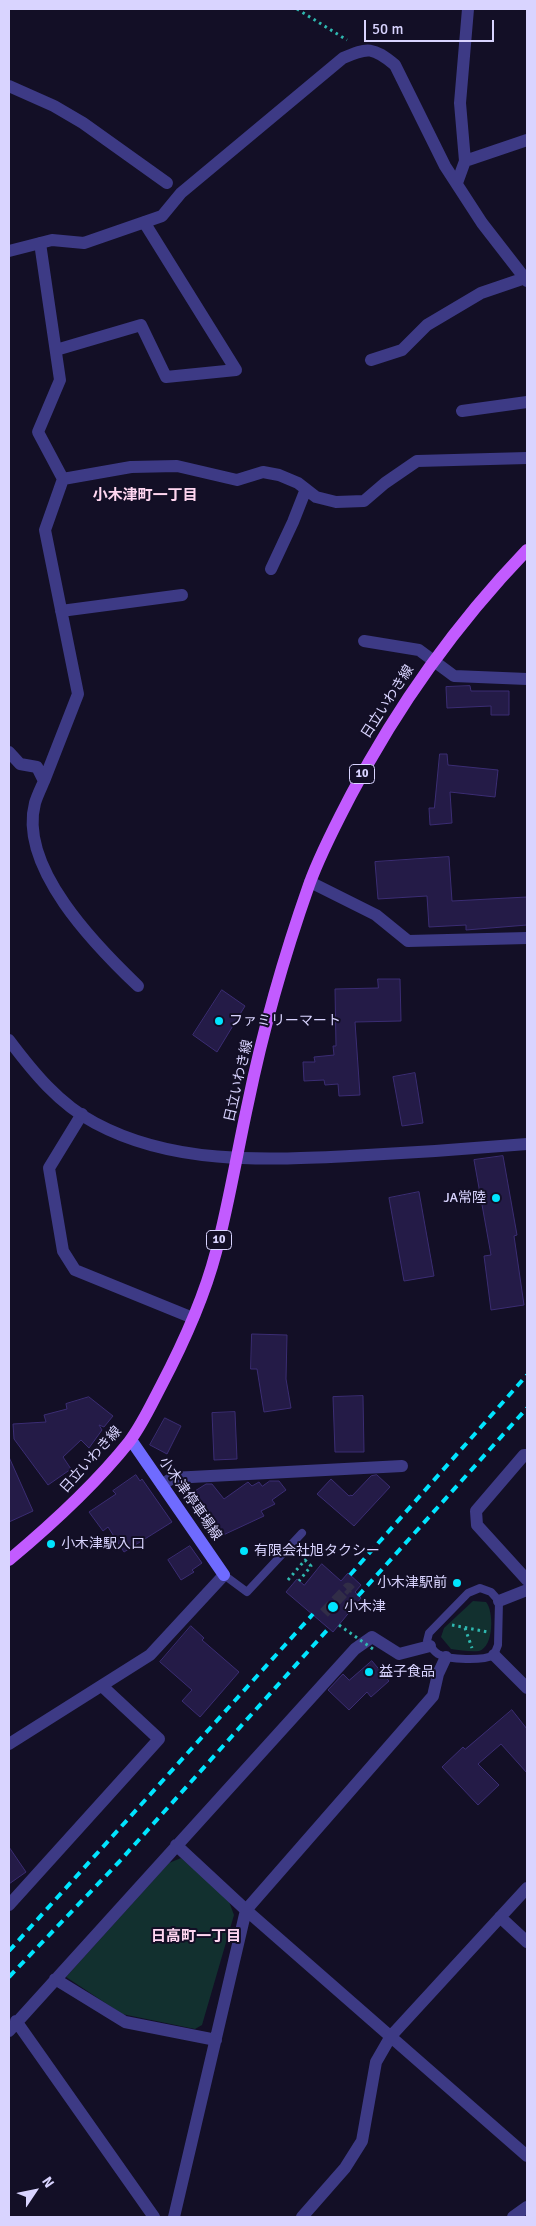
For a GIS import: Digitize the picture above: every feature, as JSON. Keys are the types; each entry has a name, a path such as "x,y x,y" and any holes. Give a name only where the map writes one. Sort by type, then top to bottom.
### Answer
{"main road":[{"name":"日立いわき線","path":"9,1560 72,1504 100,1476 131,1440 171,1367 193,1318 217,1250 248,1101 279,978 310,882 334,826 371,757 434,660 470,614 527,550"},
{"name":"小木津停車場線","path":"131,1440 224,1574"}],"street":[{"path":"456,184 466,161 460,103 468,9"},
{"path":"9,251 52,240 84,243 162,216 181,193 343,58 362,50 380,53 395,64 445,166 456,184 482,223 526,279 482,293 427,325 402,350 370,360"},
{"path":"9,86 54,106 83,123 167,183"},
{"path":"466,161 527,140"},
{"path":"56,350 141,325 166,377 236,370 144,222"},
{"path":"40,243 60,380 38,432 63,479 45,530 78,694 35,804 34,831 37,851 49,877 81,926 107,956 138,986"},
{"path":"462,411 527,402"},
{"path":"63,479 131,467 177,466 237,480 263,472 279,475 298,483 316,497 336,502 364,501 384,483 417,461 527,458"},
{"path":"271,569 293,522 306,488"},
{"path":"61,611 182,596"},
{"path":"364,641 419,650 454,676 527,679"},
{"path":"9,752 20,764 37,767 44,782"},
{"path":"310,882 376,915 408,941 527,938"},
{"path":"9,1040 40,1080 82,1114 118,1134 161,1149 237,1158 302,1158 418,1153 527,1144"},
{"path":"82,1114 49,1168 63,1251 75,1270 193,1318"},
{"path":"527,1455 524,1455 476,1511 477,1525 527,1580"},
{"path":"162,1485 172,1478 402,1466"},
{"path":"9,1744 150,1655 224,1574"},
{"path":"499,1601 527,1590"},
{"path":"154,2217 12,2026 355,1649 372,1637 399,1654 430,1646"},
{"path":"494,1655 527,1688"},
{"path":"174,2217 246,1910 433,1696 438,1674 446,1657"},
{"path":"9,1905 159,1739 102,1686"},
{"path":"176,1845 246,1910 527,2156"},
{"path":"302,2217 344,2168 362,2141 376,2062 391,2036 527,1888"},
{"path":"500,1917 527,1942"},
{"path":"55,1979 126,2022 216,2040"},
{"path":"513,2217 527,2207"}],"lane":[{"path":"224,1574 247,1592 302,1534"},
{"path":"474,1588 486,1588 499,1601 499,1634 494,1655 476,1658 439,1655 430,1646 428,1637 440,1621 474,1588"}],"path":[{"path":"297,9 362,50"},
{"path":"288,1580 305,1560 311,1566 299,1581"},
{"path":"440,1621 464,1628 499,1634"},
{"path":"339,1625 373,1649"},
{"path":"464,1628 476,1658"}],"green space":[{"path":"473,1601 486,1602 489,1607 491,1628 488,1643 479,1651 451,1649 441,1637 444,1628"},
{"path":"181,1858 228,1899 234,1915 202,2025 195,2029 122,2014 66,1977 169,1863"}],"building":[{"path":"470,686 471,691 509,691 509,715 491,715 491,706 447,708 446,687"},
{"path":"440,754 447,754 448,765 498,770 495,797 450,792 452,823 430,825 429,808 434,808"},
{"path":"449,857 452,901 527,897 527,925 466,930 466,925 429,927 427,896 378,899 375,862"},
{"path":"378,979 400,979 401,1021 355,1022 360,1095 339,1096 338,1084 325,1085 324,1080 304,1081 303,1062 315,1062 314,1057 334,1055 333,1046 336,1046 335,989 378,988"},
{"name":"ファミリーマート","path":"222,990 245,1006 217,1052 193,1035"},
{"path":"415,1073 423,1123 402,1126 393,1077"},
{"path":"503,1156 517,1235 514,1236 524,1305 491,1310 484,1256 491,1255 474,1160"},
{"path":"419,1192 434,1276 404,1281 389,1198"},
{"path":"252,1334 287,1335 286,1379 291,1408 264,1412 257,1369 251,1369"},
{"path":"363,1396 364,1452 335,1452 333,1397"},
{"path":"89,1397 113,1416 104,1427 99,1425 102,1430 89,1448 81,1440 63,1457 71,1469 48,1485 14,1439 13,1424 46,1422 44,1415 67,1409 66,1404"},
{"path":"235,1412 237,1459 214,1460 212,1413"},
{"path":"165,1418 181,1426 167,1454 150,1445"},
{"path":"9,1457 33,1511 9,1522"},
{"path":"136,1475 140,1481 142,1479 172,1522 124,1552 108,1527 103,1531 89,1512 116,1494 113,1491"},
{"path":"377,1475 390,1487 354,1526 317,1494 331,1479 349,1496 352,1496 371,1476"},
{"path":"270,1481 279,1481 286,1490 272,1500 275,1504 261,1511 264,1516 221,1536 215,1521 208,1525 206,1521 203,1523 187,1496 206,1484 212,1484 224,1499 248,1482 252,1486 259,1482 262,1486"},
{"path":"190,1546 202,1563 192,1570 194,1572 181,1580 168,1560"},
{"name":"小木津","path":"322,1564 341,1581 348,1573 361,1585 355,1592 361,1598 333,1632 286,1592 297,1579 304,1585"},
{"path":"191,1626 204,1638 202,1640 239,1672 200,1717 182,1701 192,1690 160,1662"},
{"path":"372,1661 389,1681 371,1697 367,1692 349,1710 328,1690 343,1674 349,1680"},
{"path":"512,1710 527,1729 527,1773 501,1744 478,1764 499,1785 478,1805 442,1767 463,1747 465,1749"},
{"path":"9,1847 26,1872 9,1884"}],"tunnel":[{"path":"324,1613 348,1588 351,1591"}],"railway":[{"path":"350,1575 527,1375"},
{"path":"358,1596 527,1408"},
{"path":"9,1951 313,1614"},
{"path":"9,1977 119,1862 329,1628"}],"place":[{"name":"ファミリーマート","path":"219,1021"},
{"name":"JA常陸","path":"496,1198"},
{"name":"小木津駅入口","path":"51,1544"},
{"name":"有限会社旭タクシー","path":"244,1551"},
{"name":"小木津駅前","path":"457,1583"},
{"name":"小木津","path":"333,1607"},
{"name":"益子食品","path":"369,1672"}],"district":[{"name":"小木津町一丁目","path":"145,496"},
{"name":"日高町一丁目","path":"196,1937"}]}
